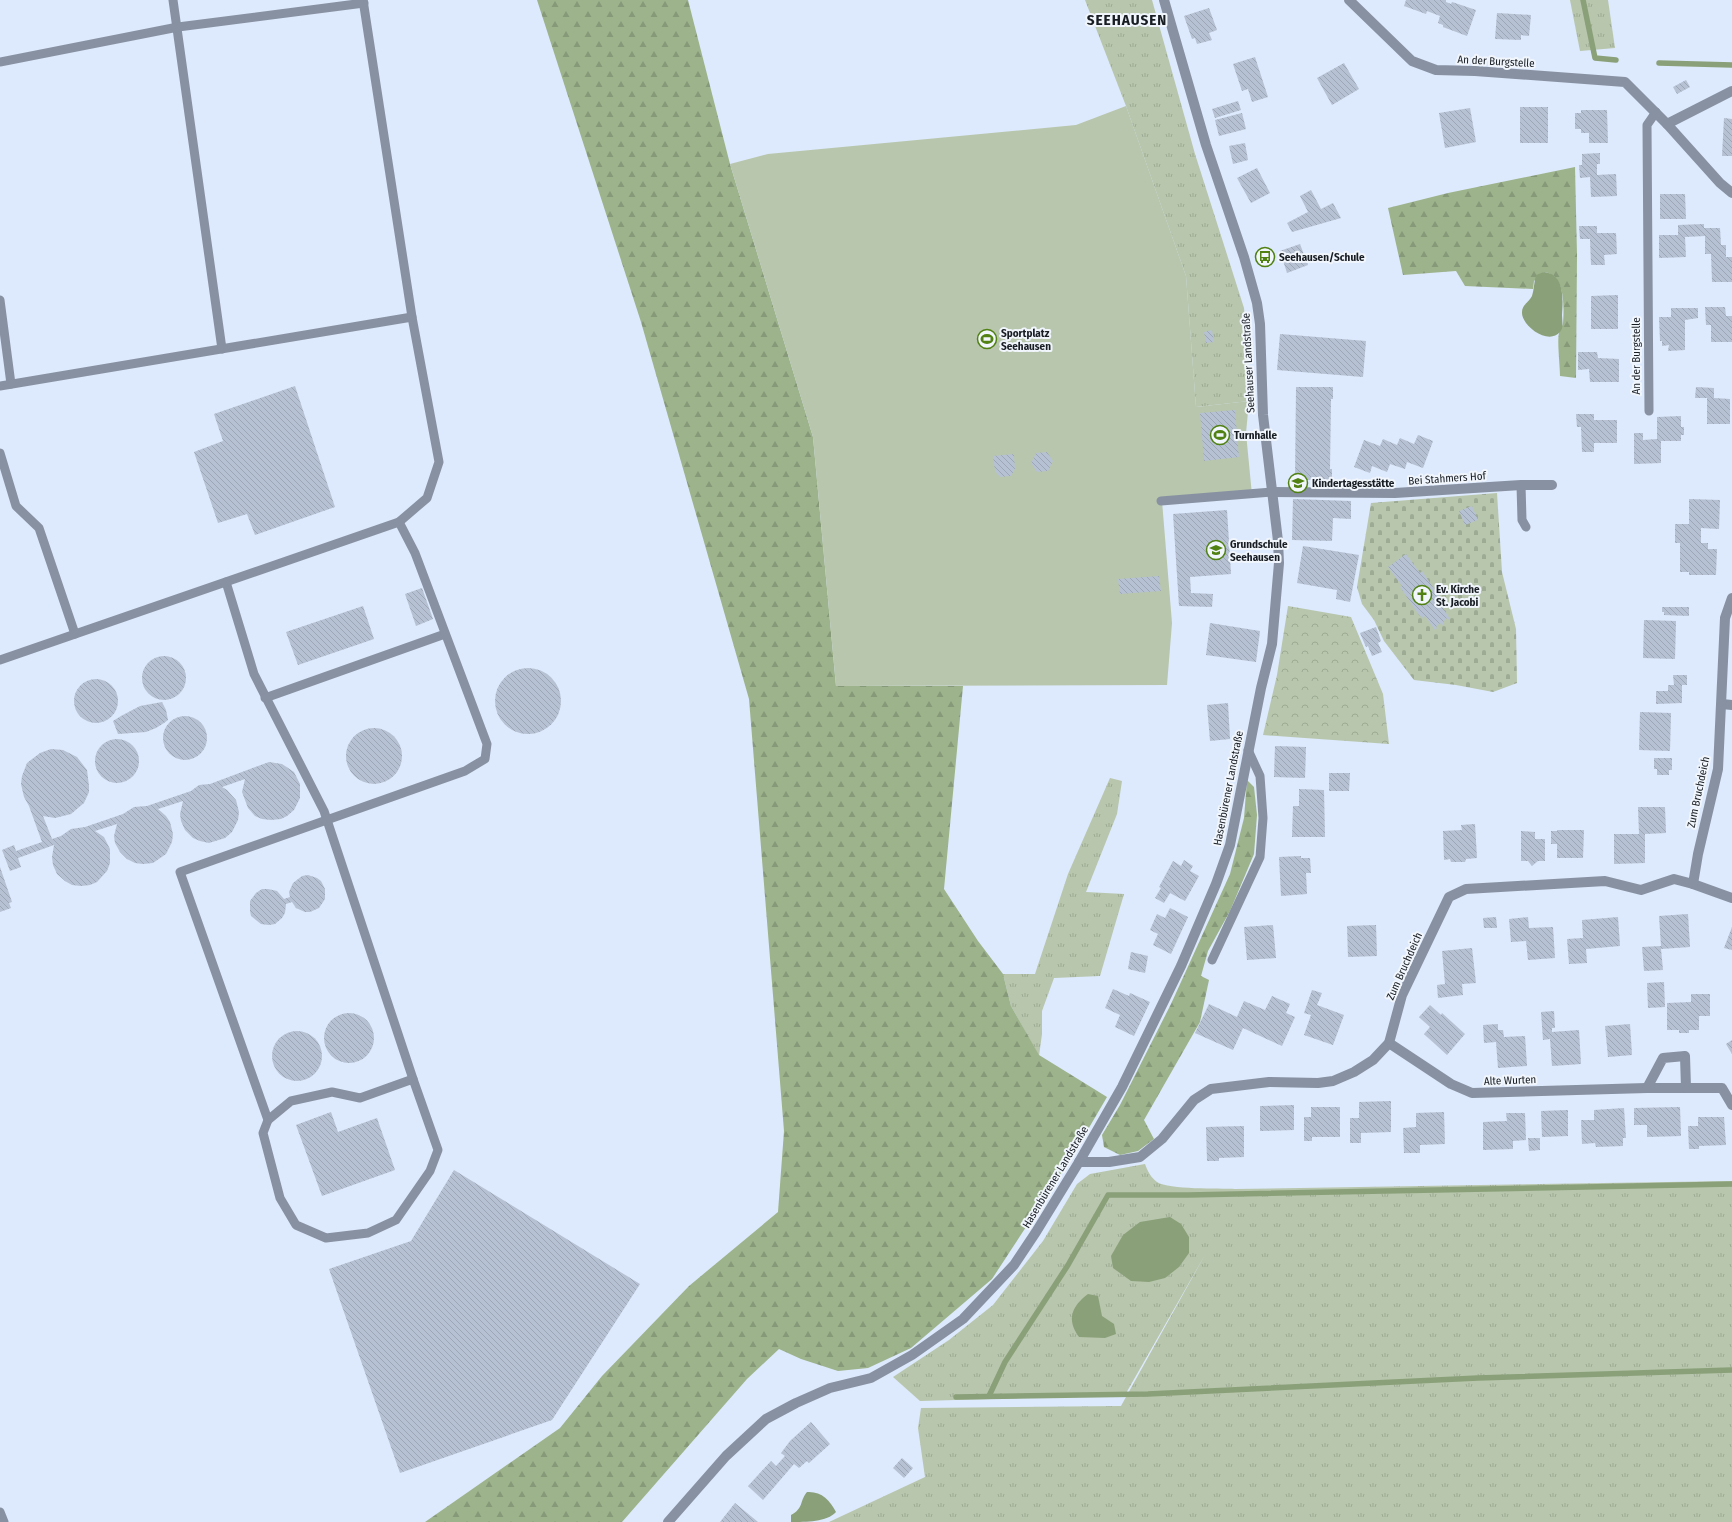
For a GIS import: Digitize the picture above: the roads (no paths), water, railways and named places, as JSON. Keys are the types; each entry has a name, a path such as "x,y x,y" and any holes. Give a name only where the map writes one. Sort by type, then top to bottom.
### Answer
{"street":[{"name":"Seehauser Landstraße","path":"1164,0 1206,145 1244,257 1260,324 1263,415 1278,541 1279,563 1272,644 1261,688"},
{"name":"An der Burgstelle","path":"1349,0 1412,61 1436,70 1513,73 1625,82 1667,124"},
{"path":"1732,91 1667,124 1720,183 1732,193"},
{"name":"Bei Stahmers Hof","path":"1272,492 1395,493 1521,485 1552,485"},
{"name":"Zum Bruchdeich","path":"1694,884 1698,854 1718,769 1725,618 1732,598"},
{"name":"Hasenbürener Landstraße","path":"668,1522 726,1456 766,1419 796,1403 830,1388 871,1378 912,1355 963,1319 1014,1265 1079,1162 1122,1087 1180,966 1216,884 1230,845 1261,688"},
{"path":"1722,704 1732,706"},
{"name":"Zum Bruchdeich","path":"1079,1162 1109,1162 1140,1157 1162,1139 1194,1100 1211,1089 1269,1082 1318,1083 1333,1081 1354,1072 1373,1060 1389,1043 1402,995 1449,897 1466,889 1605,881 1641,890 1674,879 1694,884 1732,898"},
{"name":"Alte Wurten","path":"1389,1043 1451,1084 1472,1093 1646,1088 1722,1088 1731,1100"},
{"path":"1646,1088 1663,1058 1685,1056 1686,1088"}],"lane":[{"path":"174,0 222,349"},
{"path":"0,62 178,27 363,2 412,317 439,462 427,498 399,522 0,660"},
{"name":"An der Burgstelle","path":"1648,411 1647,125 1656,112"},
{"path":"0,300 11,384"},
{"path":"0,386 412,317"},
{"path":"0,453 16,506 39,528 75,634"},
{"path":"1521,485 1522,520 1526,527"},
{"path":"1161,501 1272,492"},
{"path":"268,1120 180,872 465,771 485,759 487,744 415,553 399,522"},
{"path":"226,582 254,674 327,819 438,1150 430,1171 396,1220 368,1233 326,1238 296,1225 280,1198 263,1133 268,1120 291,1101 332,1092 360,1098 413,1079"},
{"path":"265,698 445,634"},
{"path":"1212,960 1260,857 1263,818 1260,776 1248,750"},
{"path":"0,1512 4,1522"}],"waterway":[{"path":"1583,0 1595,58 1616,60"},
{"path":"1659,63 1732,65"},
{"path":"989,1396 1005,1362 1068,1265 1108,1195 1188,1195 1732,1184"},
{"path":"956,1397 1148,1394 1478,1378 1732,1370"}],"place":[{"name":"Seehausen/Schule","path":"1265,257"},
{"name":"Sportplatz Seehausen","path":"987,339"},
{"name":"Turnhalle","path":"1220,435"},
{"name":"Kindertagesstätte","path":"1298,483"},
{"name":"Grundschule Seehausen","path":"1216,550"},
{"name":"Ev. Kirche St. Jacobi","path":"1422,595"}],"district":[{"name":"SEEHAUSEN","path":"1127,20"}]}
